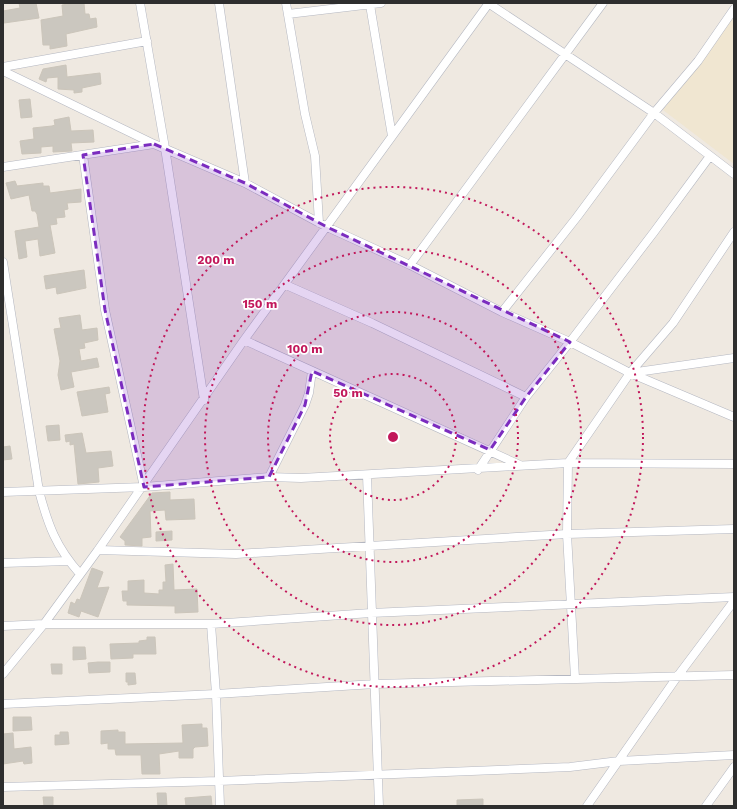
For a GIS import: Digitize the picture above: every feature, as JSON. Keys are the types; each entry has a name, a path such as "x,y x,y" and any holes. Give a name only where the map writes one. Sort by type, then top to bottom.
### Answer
{"street":[{"path":"140,3 166,148 204,400"},
{"path":"219,3 245,183"},
{"path":"286,3 305,114 316,156 319,223"},
{"path":"288,14 381,3"},
{"path":"3,674 44,624 144,487 244,340 489,3 654,113 734,174"},
{"path":"410,265 603,3"},
{"path":"370,5 392,136"},
{"path":"502,312 577,217 654,113 698,61 734,9"},
{"path":"3,67 147,41"},
{"path":"3,71 154,144 245,183 327,227 410,265 502,312 570,342 630,373 734,417"},
{"path":"3,167 154,144"},
{"path":"83,155 105,310 144,487"},
{"path":"478,470 526,397 654,232 710,156"},
{"path":"575,678 567,534 568,463 630,373 673,323 734,232"},
{"path":"3,262 38,491 48,526 68,561 80,574"},
{"path":"286,284 372,323 526,397"},
{"path":"244,340 522,465"},
{"path":"630,373 734,358"},
{"path":"269,477 305,405 309,392 312,371"},
{"path":"3,492 144,487 269,477 301,478 478,470 522,465 568,463 734,464"},
{"path":"366,475 379,806"},
{"path":"98,550 236,554 567,534 734,529"},
{"path":"3,563 68,561"},
{"path":"3,626 44,624 211,624 371,613 734,597"},
{"path":"587,806 677,677 734,601"},
{"path":"211,624 216,694 220,806"},
{"path":"3,704 216,694 375,684 734,675"},
{"path":"3,787 219,781 570,767 619,761 734,755"},
{"path":"706,806 734,768"}],"highlighted area":[{"path":"154,144 245,183 327,227 570,342 526,397 490,450 312,371 305,405 269,477 144,487 105,310 83,155"}],"shaded area":[{"path":"734,12 734,164 663,110"}],"building":[{"path":"19,3 36,3 39,18 4,23 3,11 20,8"},
{"path":"84,3 85,14 89,14 90,19 96,18 97,27 66,34 67,46 50,49 50,45 43,45 41,20 63,16 62,5"},
{"path":"66,65 67,77 100,73 101,84 82,88 82,92 74,93 74,90 58,89 58,77 47,78 46,82 39,79 43,69"},
{"path":"30,99 32,117 21,118 19,100"},
{"path":"69,117 71,131 93,130 94,142 71,143 72,151 53,152 53,146 41,147 41,153 22,154 20,141 34,139 33,128 52,126 55,125 54,120"},
{"path":"15,181 17,186 43,183 43,186 49,186 50,193 81,189 81,202 67,203 68,209 64,210 65,217 56,218 57,224 50,225 55,253 40,256 38,239 25,241 27,257 19,259 15,231 39,227 37,214 35,211 32,211 29,195 11,199 6,183"},
{"path":"84,270 86,288 57,294 56,287 46,289 44,276"},
{"path":"80,315 82,330 97,328 98,340 84,343 85,348 79,349 81,361 97,358 99,367 71,372 74,387 61,390 58,375 60,361 54,329 61,328 59,318"},
{"path":"109,387 110,393 105,394 108,412 82,416 77,392"},
{"path":"59,425 60,440 48,441 46,426"},
{"path":"82,433 86,453 111,451 113,466 98,468 99,482 78,484 74,444 70,445 70,441 66,442 65,435"},
{"path":"10,446 12,459 3,460 3,447"},
{"path":"170,492 170,500 194,499 195,519 166,520 165,510 150,511 151,537 142,538 142,546 125,545 125,541 120,537 152,493"},
{"path":"172,531 172,540 156,541 156,532"},
{"path":"173,564 174,590 197,589 198,612 175,613 175,606 127,605 127,601 123,601 122,591 128,591 128,581 144,580 144,593 159,594 159,590 163,590 163,582 166,582 165,565"},
{"path":"92,568 103,572 97,588 109,587 98,617 81,611 79,617 68,613 71,602 75,604 77,599 80,600"},
{"path":"147,637 155,637 156,654 133,654 133,658 111,659 110,644 139,643 139,641 147,640"},
{"path":"73,647 85,647 86,659 73,660"},
{"path":"110,662 110,672 89,673 88,663"},
{"path":"51,664 62,664 62,674 52,674"},
{"path":"126,673 135,673 136,684 128,685 128,682 126,682"},
{"path":"13,717 31,717 32,730 13,731"},
{"path":"202,724 202,728 207,728 208,746 195,747 193,749 193,758 179,758 179,751 159,754 160,774 142,774 141,755 116,755 115,749 108,749 108,743 101,744 101,731 118,730 118,732 125,732 125,744 183,743 182,725"},
{"path":"60,732 68,732 69,744 55,745 55,735 60,735"},
{"path":"13,733 14,749 31,747 32,763 24,764 23,761 3,764 3,734"},
{"path":"157,793 166,793 167,806 158,806"},
{"path":"211,796 212,806 186,806 185,798"},
{"path":"43,797 53,797 53,806 44,806"},
{"path":"483,799 483,806 457,806 457,800"}]}
